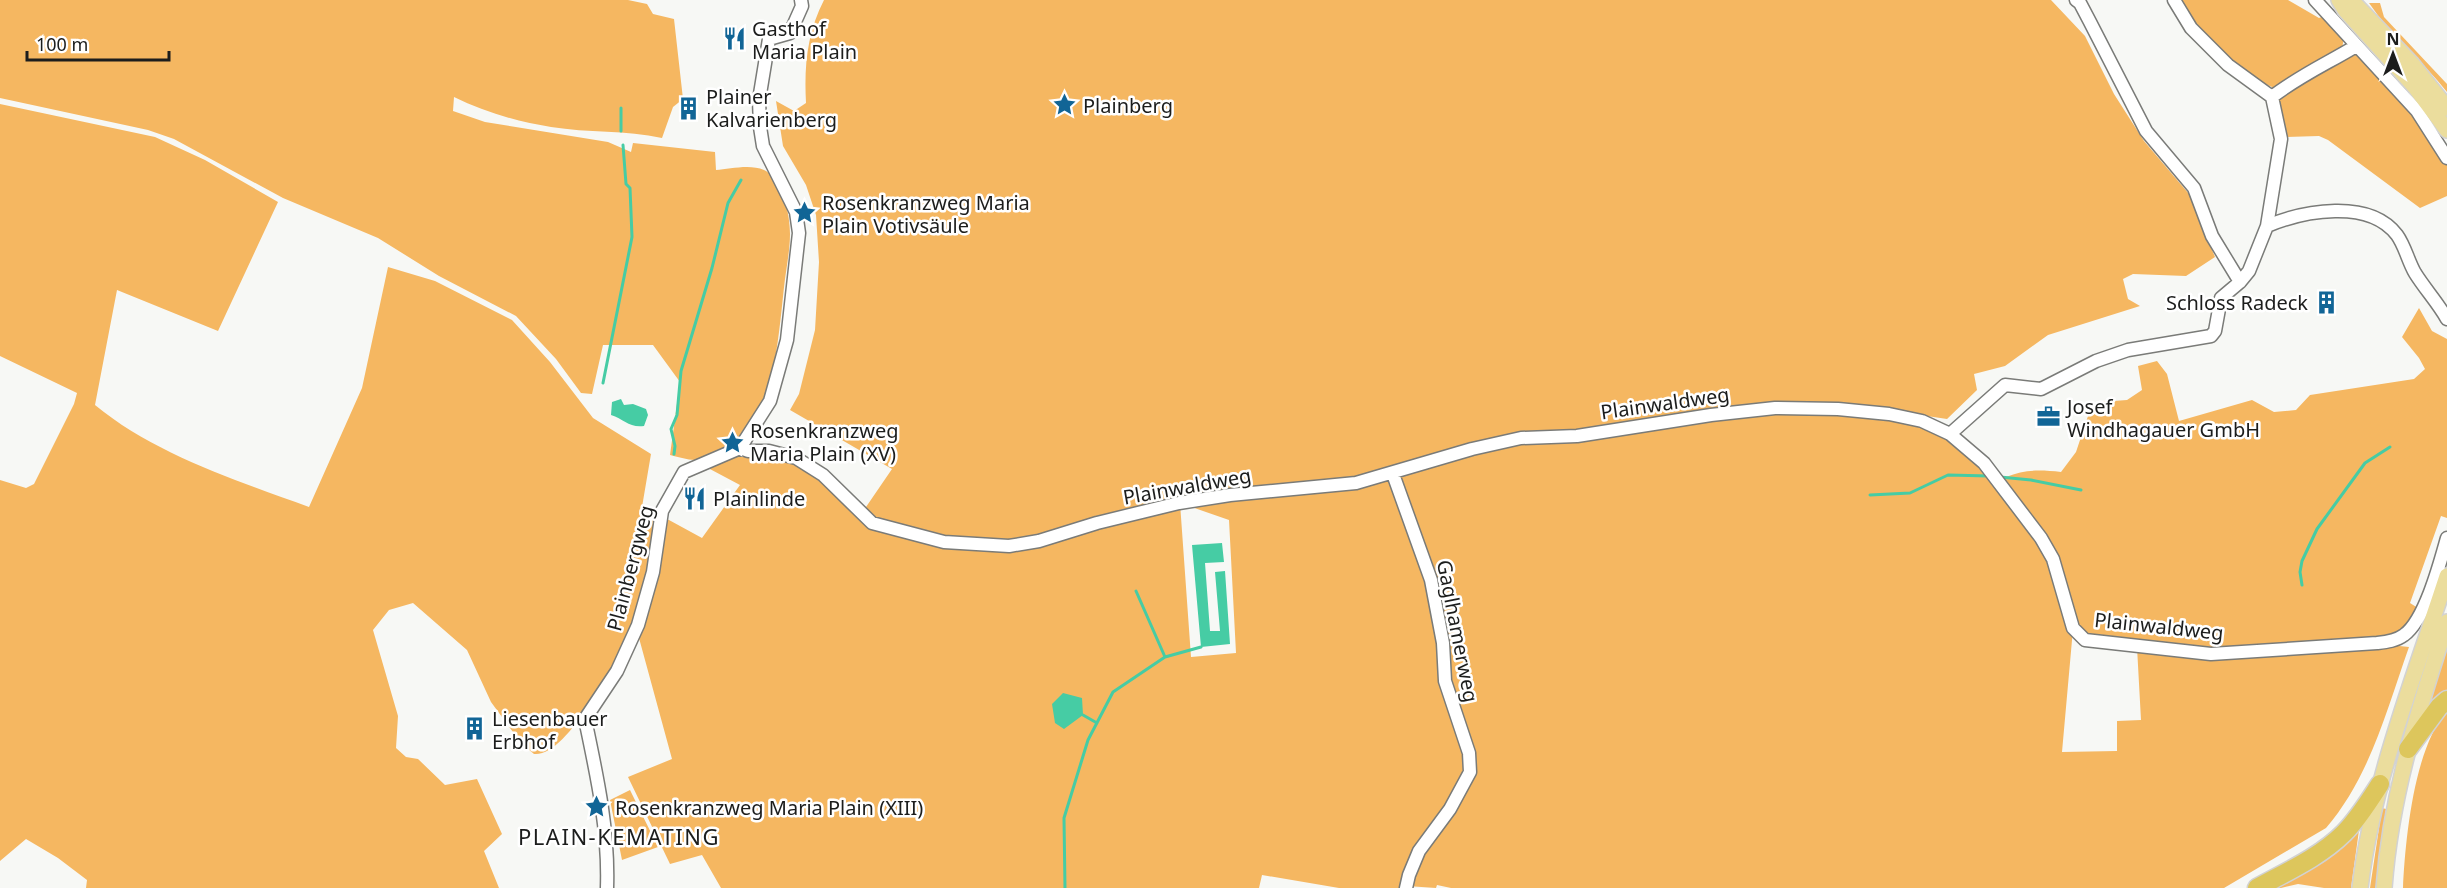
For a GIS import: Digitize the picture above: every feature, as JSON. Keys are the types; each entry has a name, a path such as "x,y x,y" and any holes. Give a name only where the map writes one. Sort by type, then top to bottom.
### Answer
{"highway":[{"path":"2408,749 2439,707 2447,700"},
{"path":"2257,888 2335,841 2356,819 2380,784"}],"main road":[{"path":"2339,0 2344,10 2415,87 2447,130"},
{"path":"2351,0 2412,64 2447,108"},
{"path":"2360,888 2365,852 2380,784 2447,576"},
{"path":"2384,888 2394,807 2408,749 2447,622"}],"street":[{"path":"740,448 770,401 787,340 799,233 796,212 763,146 759,100 769,39 790,33 802,6 801,0"},
{"path":"2076,0 2085,13 2146,131 2194,188 2212,236 2240,282"},
{"path":"1950,434 2004,385 2041,389 2096,361 2128,350 2211,336 2215,331 2221,298 2249,271 2267,226 2281,139 2272,97 2228,66 2191,28 2174,0"},
{"path":"2315,0 2417,111 2447,158"},
{"path":"2272,97 2296,78 2356,46"},
{"path":"2267,226 2304,214 2331,211 2374,217 2388,225 2398,237 2415,273 2447,319"},
{"name":"Plainwaldweg","path":"740,448 748,451 769,451 796,458 823,475 872,523 944,542 1009,546 1039,541 1097,523 1179,503 1230,495 1356,483 1472,449 1521,438 1577,436 1711,415 1775,408 1838,409 1889,414 1922,421 1950,434 1984,463 2041,538 2053,559 2073,628 2085,640 2211,654 2377,644 2397,639 2408,632 2417,620 2447,538"},
{"name":"Plainbergweg","path":"607,888 608,856 605,816 585,719 617,671 639,624 653,572 662,511 684,472 740,448"},
{"name":"Gaglhamerweg","path":"1393,474 1431,580 1443,643 1445,681 1468,753 1470,772 1450,809 1419,851 1408,875 1406,888"}],"shaded area":[{"path":"0,0 628,0 647,4 653,14 674,19 683,99 673,107 662,138 539,125 489,112 454,97 453,111 485,122 608,142 631,152 633,143 715,152 716,170 754,167 772,176 781,190 787,208 790,245 773,370 755,418 732,443 710,456 694,460 670,455 680,382 653,345 603,345 592,394 581,393 556,359 516,316 439,276 378,238 283,198 174,139 148,130 0,98"},
{"path":"824,0 2051,0 2085,36 2114,94 2144,141 2189,194 2215,257 2186,276 2133,274 2123,279 2128,299 2140,306 2048,335 2005,366 1974,374 1977,390 1947,419 1867,407 1930,428 1961,446 1983,470 2001,495 2006,477 2033,471 2061,472 2076,452 2088,416 2100,402 2127,400 2142,390 2138,366 2157,361 2167,374 2179,421 2252,400 2274,412 2296,410 2310,395 2414,379 2425,369 2402,337 2419,308 2432,331 2447,339 2447,518 2441,516 2410,603 2421,610 2417,619 2380,644 2409,647 2366,765 2341,808 2326,828 2224,888 1451,888 1437,885 1436,888 1407,886 1406,888 1339,888 1262,875 1259,888 721,888 702,855 670,864 628,777 672,759 639,638 629,634 589,705 561,741 547,751 534,754 521,743 491,702 467,650 413,603 389,610 373,630 398,716 396,748 406,757 418,759 445,785 477,779 502,834 484,851 499,888 86,888 87,880 58,858 26,839 0,861 0,480 26,488 34,484 74,404 77,393 0,356 0,104 155,137 205,160 278,202 218,331 117,290 95,405 143,438 170,452 309,507 362,388 388,267 435,281 512,320 550,362 593,418 651,454 641,513 669,520 702,538 740,485 708,468 726,459 750,454 770,456 807,471 871,522 866,507 892,469 790,410 799,394 815,330 819,262 816,215 806,185 783,146 776,101 794,111 806,103 808,50 818,12","holes":["1180,503 1229,520 1236,653 1191,657","2073,629 2085,640 2137,647 2141,720 2117,721 2117,751 2062,752"]},
{"path":"2179,0 2288,0 2319,18 2324,16 2344,37 2342,49 2360,51 2447,154 2447,196 2420,208 2328,140 2319,136 2286,137 2272,87 2252,78 2203,36"},
{"path":"2369,3 2380,3 2384,17 2447,84 2447,92 2387,26"},
{"path":"621,399 624,405 633,404 646,409 648,415 644,426 630,424 611,415 612,402"},
{"path":"1222,543 1224,562 1205,563 1210,631 1220,631 1215,572 1225,571 1230,644 1201,647 1192,545"},
{"path":"2447,642 2447,694 2424,716"},
{"path":"1063,693 1082,698 1083,715 1064,729 1055,723 1052,704"},
{"path":"2447,712 2447,888 2403,888 2409,821 2419,770 2426,747"},
{"path":"630,790 658,847 622,860 610,800"},
{"path":"2382,808 2386,809 2376,888 2370,888"},
{"path":"2360,823 2351,888 2324,888 2298,884 2281,888 2265,888"}],"waterway":[{"path":"621,108 621,131"},
{"path":"603,383 632,237 630,188 626,184 623,145"},
{"path":"674,454 675,446 671,429 677,415 681,371 712,268 728,203 741,180"},
{"path":"2302,585 2300,572 2302,561 2317,529 2365,463 2390,447"},
{"path":"1870,495 1910,493 1948,475 1989,476"},
{"path":"2000,477 2031,480 2081,490"},
{"path":"1136,591 1165,657"},
{"path":"1065,888 1064,818 1088,740 1113,692 1165,657 1201,647"},
{"path":"1083,715 1097,723"}],"place":[{"name":"Gasthof Maria Plain","path":"734,39"},
{"name":"Plainberg","path":"1065,105"},
{"name":"Plainer Kalvarienberg","path":"688,108"},
{"name":"Rosenkranzweg Maria Plain Votivsäule","path":"804,213"},
{"name":"Schloss Radeck","path":"2326,302"},
{"name":"Josef Windhagauer GmbH","path":"2049,417"},
{"name":"Rosenkranzweg Maria Plain (XV)","path":"732,442"},
{"name":"Plainlinde","path":"695,498"},
{"name":"Liesenbauer Erbhof","path":"474,729"},
{"name":"Rosenkranzweg Maria Plain (XIII)","path":"597,807"}],"district":[{"name":"PLAIN-KEMATING","path":"619,836"}]}
